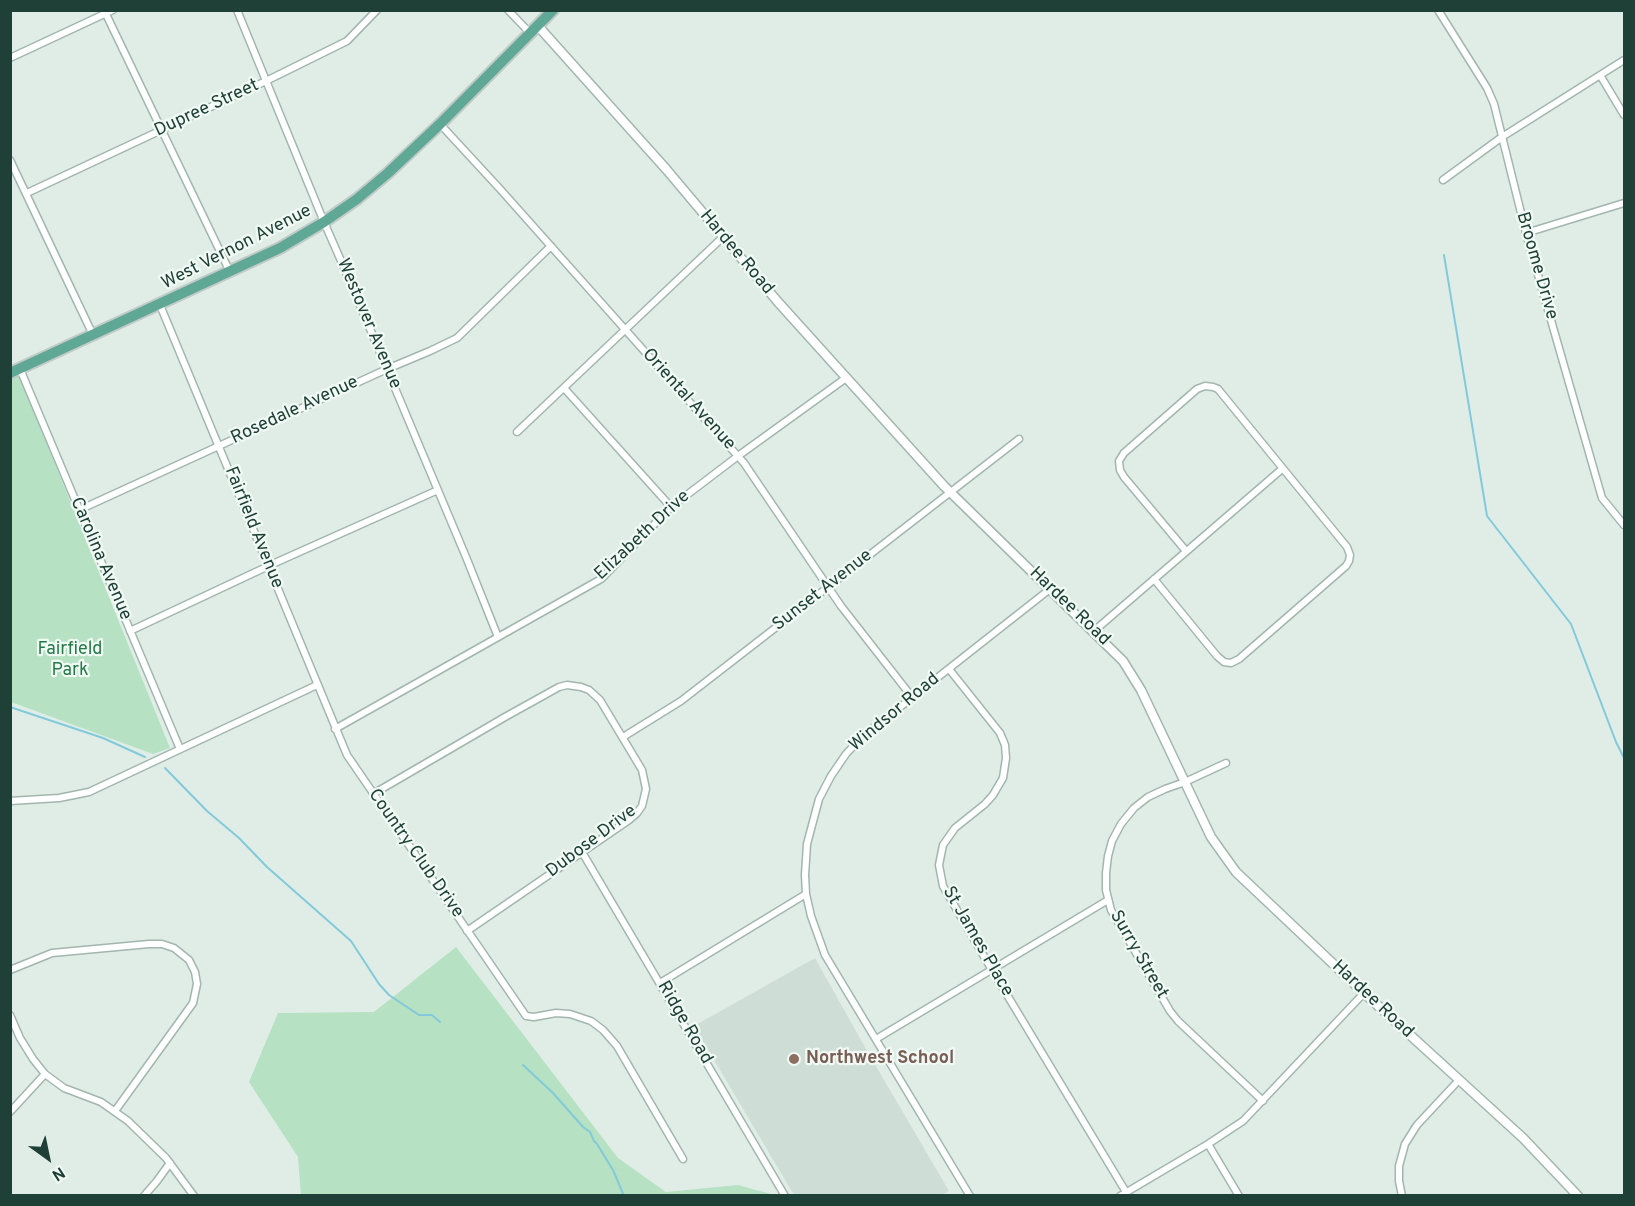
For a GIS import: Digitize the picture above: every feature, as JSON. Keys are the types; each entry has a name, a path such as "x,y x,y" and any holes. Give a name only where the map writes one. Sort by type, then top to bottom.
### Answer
{"main road":[{"name":"West Vernon Avenue","path":"15,371 230,273 280,248 324,222 380,180 440,124 553,10"}],"street":[{"path":"10,58 113,10"},
{"name":"Westover Avenue","path":"237,10 498,637"},
{"name":"Dupree Street","path":"27,193 347,41 377,10"},
{"name":"Hardee Road","path":"508,10 534,30 666,169 846,378 950,493 1117,654 1133,675 1210,837 1236,872 1523,1138 1578,1196"},
{"name":"Broome Drive","path":"1438,10 1487,88 1494,104 1526,233 1602,498 1624,525"},
{"path":"105,12 230,273"},
{"path":"1443,180 1502,137 1624,60"},
{"path":"1600,75 1624,115"},
{"name":"Oriental Avenue","path":"440,124 738,456 752,473 828,587 912,696"},
{"path":"10,160 94,336"},
{"path":"1526,233 1624,203"},
{"path":"517,432 723,237"},
{"name":"Rosedale Avenue","path":"79,510 457,338 551,246"},
{"name":"Fairfield Avenue","path":"160,305 317,685"},
{"name":"Carolina Avenue","path":"15,371 79,510 180,748"},
{"name":"Elizabeth Drive","path":"335,729 601,579 671,507 846,378"},
{"path":"1154,579 1217,656 1224,662 1231,663 1239,659 1346,566 1350,555 1347,548 1218,389 1213,387 1205,386 1197,389 1124,453 1119,461 1124,477 1186,551"},
{"path":"564,388 671,507"},
{"name":"Sunset Avenue","path":"622,737 681,701 1019,439"},
{"path":"1094,631 1282,469"},
{"path":"130,631 438,490"},
{"name":"Windsor Road","path":"970,1196 825,954 806,894 807,844 815,810 831,776 846,754 862,737 1050,590"},
{"name":"St James Place","path":"949,669 1000,733 1006,752 1005,771 997,790 985,804 960,823 948,836 940,855 939,865 943,886 1123,1194"},
{"path":"10,801 84,794 317,685"},
{"name":"Country Club Drive","path":"317,685 347,755 526,1016 570,1014 591,1021 603,1029 617,1046 683,1159"},
{"name":"Dubose Drive","path":"372,794 559,687 567,685 581,687 595,694 600,700 642,771 646,789 645,797 637,813 467,931"},
{"name":"Surry Street","path":"1226,763 1148,797 1134,808 1121,824 1112,841 1106,873 1108,900 1111,910 1170,1011 1263,1101"},
{"name":"Ridge Road","path":"582,852 785,1196"},
{"path":"660,983 806,894"},
{"path":"876,1039 1108,900"},
{"path":"10,970 52,953 149,944 168,946 180,951 189,960 195,972 197,984 193,1003 115,1111"},
{"path":"1123,1194 1238,1125 1364,993"},
{"path":"10,1015 20,1038 45,1074 64,1088 92,1098 129,1121 170,1163 194,1196"},
{"path":"10,1112 45,1074"},
{"path":"1402,1196 1399,1166 1405,1144 1417,1125 1459,1080"},
{"path":"1208,1144 1239,1196"},
{"path":"144,1196 170,1163"}],"shaded area":[{"path":"815,958 949,1191 939,1196 794,1195 694,1026"}],"green space":[{"name":"Fairfield Park","path":"17,370 170,748 153,754 11,702 10,373"},
{"path":"456,947 618,1158 666,1192 738,1185 774,1195 301,1195 298,1157 249,1082 278,1013 374,1012"}],"waterway":[{"path":"1444,255 1487,516 1571,624 1624,758"},
{"path":"10,707 103,738 145,757"},
{"path":"165,768 267,867 351,941 379,984 389,995 419,1015 432,1015 440,1022"},
{"path":"523,1065 590,1132 613,1170 624,1196"}],"place":[{"name":"Northwest School","path":"794,1059"}]}
